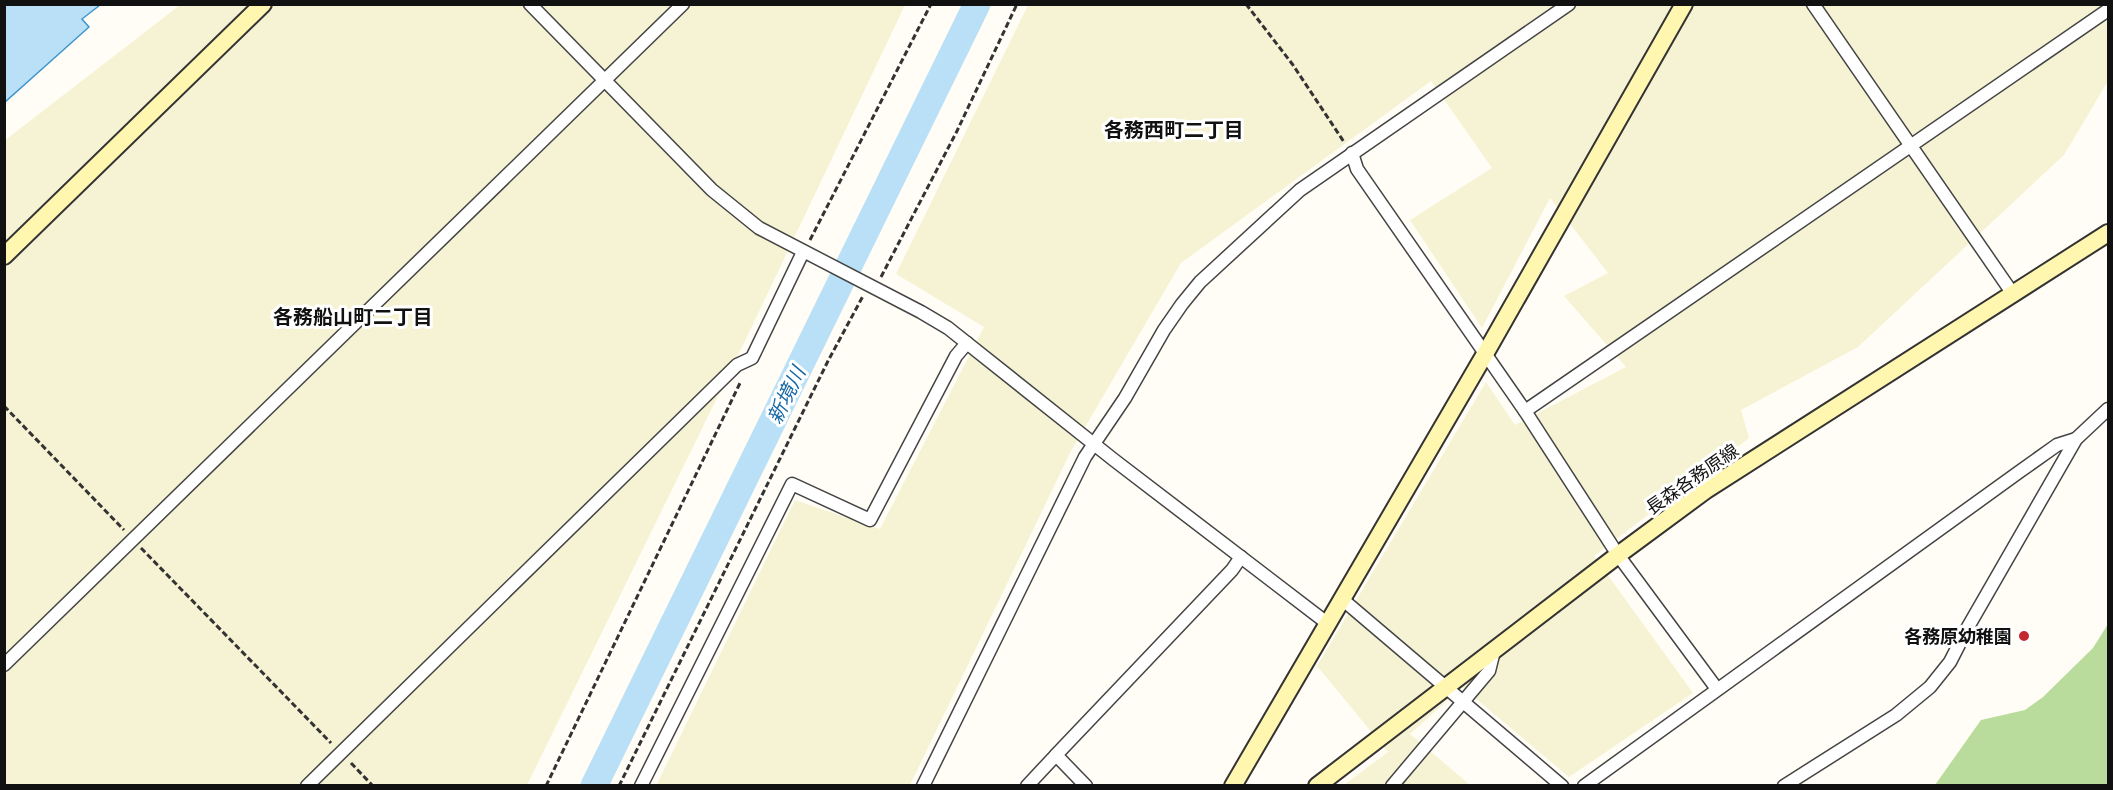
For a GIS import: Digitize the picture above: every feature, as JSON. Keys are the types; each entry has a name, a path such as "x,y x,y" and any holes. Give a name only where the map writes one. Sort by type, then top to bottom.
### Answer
{"street":[{"path":"4,256 263,4"},
{"path":"530,4 712,190 759,228 948,328 1093,444 1327,623"},
{"path":"4,665 683,4"},
{"path":"923,786 1080,467 1125,398 1164,330 1200,282 1300,190 1569,4"},
{"path":"1233,786 1485,354 1684,4"},
{"path":"1813,4 2013,294"},
{"path":"1525,411 2109,10"},
{"path":"1352,153 1357,169 1525,411 1618,555 1717,689"},
{"name":"長森各務原線","path":"1317,786 1618,555 1707,490 2109,232"},
{"path":"307,786 737,365 752,358 803,252"},
{"path":"641,786 792,484 870,520 956,356 967,343"},
{"path":"1785,786 1896,715 1930,687 1950,662 2076,440 2109,409"},
{"path":"1584,786 2057,445 2076,440"},
{"path":"1027,786 1232,570 1241,557"},
{"path":"1342,599 1563,786"},
{"path":"1392,786 1489,671 1494,651"},
{"path":"1056,755 1086,786"}],"path":[{"path":"803,252 931,4"},
{"path":"619,786 828,360 864,294 875,288 957,131 1017,4"},
{"path":"1246,4 1293,65 1352,153"},
{"path":"546,786 752,358"},
{"path":"4,406 372,786"}],"shaded area":[{"path":"180,5 905,5 744,343 527,785 5,785 4,141"},
{"path":"1028,5 2108,5 2108,81 2064,155 1858,347 1741,410 1749,438 1594,556 1693,693 1569,777 1462,687 1410,734 1470,785 1344,785 1388,752 1317,666 1486,382 1515,425 1626,367 1564,296 1608,273 1550,198 1482,328 1410,220 1492,168 1431,81 1181,263 1071,451 910,785 656,786 795,500 880,529 984,327 896,274"}],"green space":[{"path":"2108,624 2108,785 1935,785 1981,720 2025,710 2043,697 2093,648"}],"water":[{"path":"5,4 100,5 82,19 89,27 5,102"}],"waterway":[{"name":"新境川","path":"594,786 977,4"}],"place":[{"name":"各務原幼稚園","path":"2024,636"}],"district":[{"name":"各務西町二丁目","path":"1174,129"},
{"name":"各務船山町二丁目","path":"353,316"}]}
